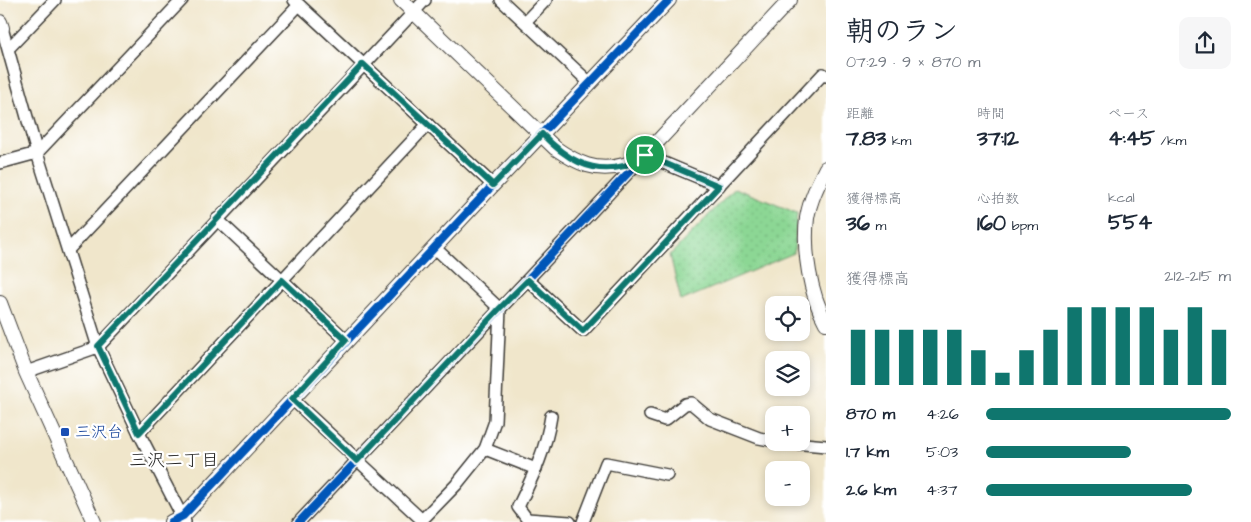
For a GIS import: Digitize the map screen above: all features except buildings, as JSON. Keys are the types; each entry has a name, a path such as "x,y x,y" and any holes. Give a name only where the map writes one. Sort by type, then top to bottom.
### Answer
{"street":[{"path":"9,48 55,0"},
{"path":"0,163 37,153 182,0"},
{"path":"401,0 555,148 576,162 600,168 624,166 645,155"},
{"path":"26,372 98,346 425,0"},
{"path":"501,0 590,83"},
{"path":"525,22 546,0"},
{"path":"1,27 9,48 37,153 98,346 180,520 346,340 669,0"},
{"path":"299,522 790,0"},
{"path":"68,250 296,2 493,185"},
{"path":"528,280 583,331 823,74 826,76"},
{"path":"139,433 428,124"},
{"path":"645,155 719,186"},
{"path":"826,168 814,194 808,217 806,239 814,296 826,323"},
{"path":"218,219 346,340"},
{"path":"292,399 422,520 456,485 485,449 495,421 500,308 434,247"},
{"path":"0,303 26,372 94,522"},
{"path":"650,416 664,420 685,404 691,403 710,419 765,439"},
{"path":"551,416 548,439 518,506 527,519 570,522"},
{"path":"810,445 826,446"},
{"path":"485,449 536,469"},
{"path":"583,522 606,463 667,475"}],"green space":[{"path":"735,188 797,213 794,253 681,301 670,255"}],"cycle path":[{"path":"171,522 183,516 669,0"},
{"path":"299,522 645,155 719,186"}],"place":[{"name":"三沢台","path":"65,432"}],"district":[{"name":"三沢二丁目","path":"174,460"}],"route":[{"path":"363,64 493,185 542,134 555,148 576,162 600,168 624,166 645,155 719,186 583,331 528,280 357,461 292,399 346,340 282,280 139,433 98,346 363,64"}]}
